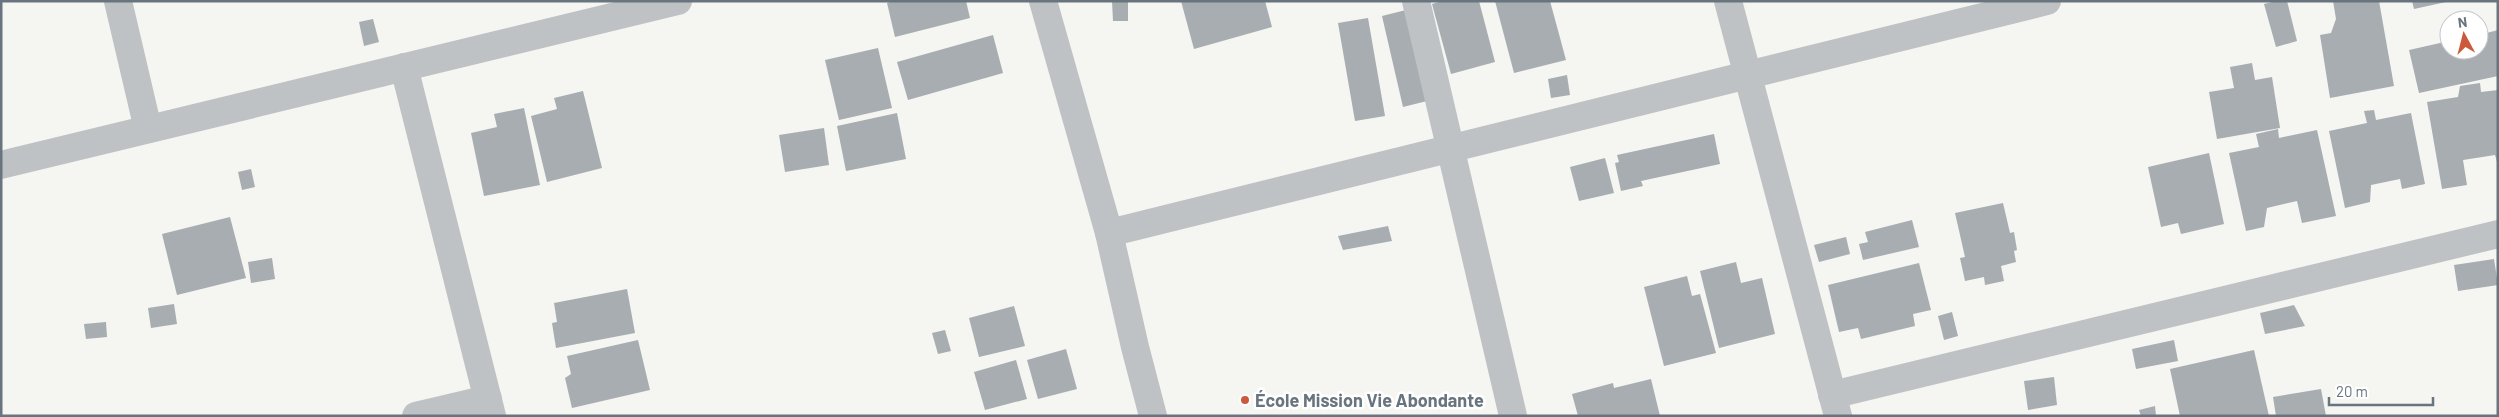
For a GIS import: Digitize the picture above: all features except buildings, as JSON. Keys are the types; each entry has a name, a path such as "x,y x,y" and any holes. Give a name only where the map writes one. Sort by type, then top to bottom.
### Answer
{"street":[{"path":"118,1 148,129"},
{"path":"1,165 678,1"},
{"path":"1043,1 1109,233 1153,416"},
{"path":"1416,1 1513,416"},
{"path":"1728,1 1835,405 2498,234"},
{"path":"1109,233 2047,1"},
{"path":"404,67 490,408 416,416"}],"place":[{"name":"École Mission Vie Abondante","path":"1245,400"}]}
